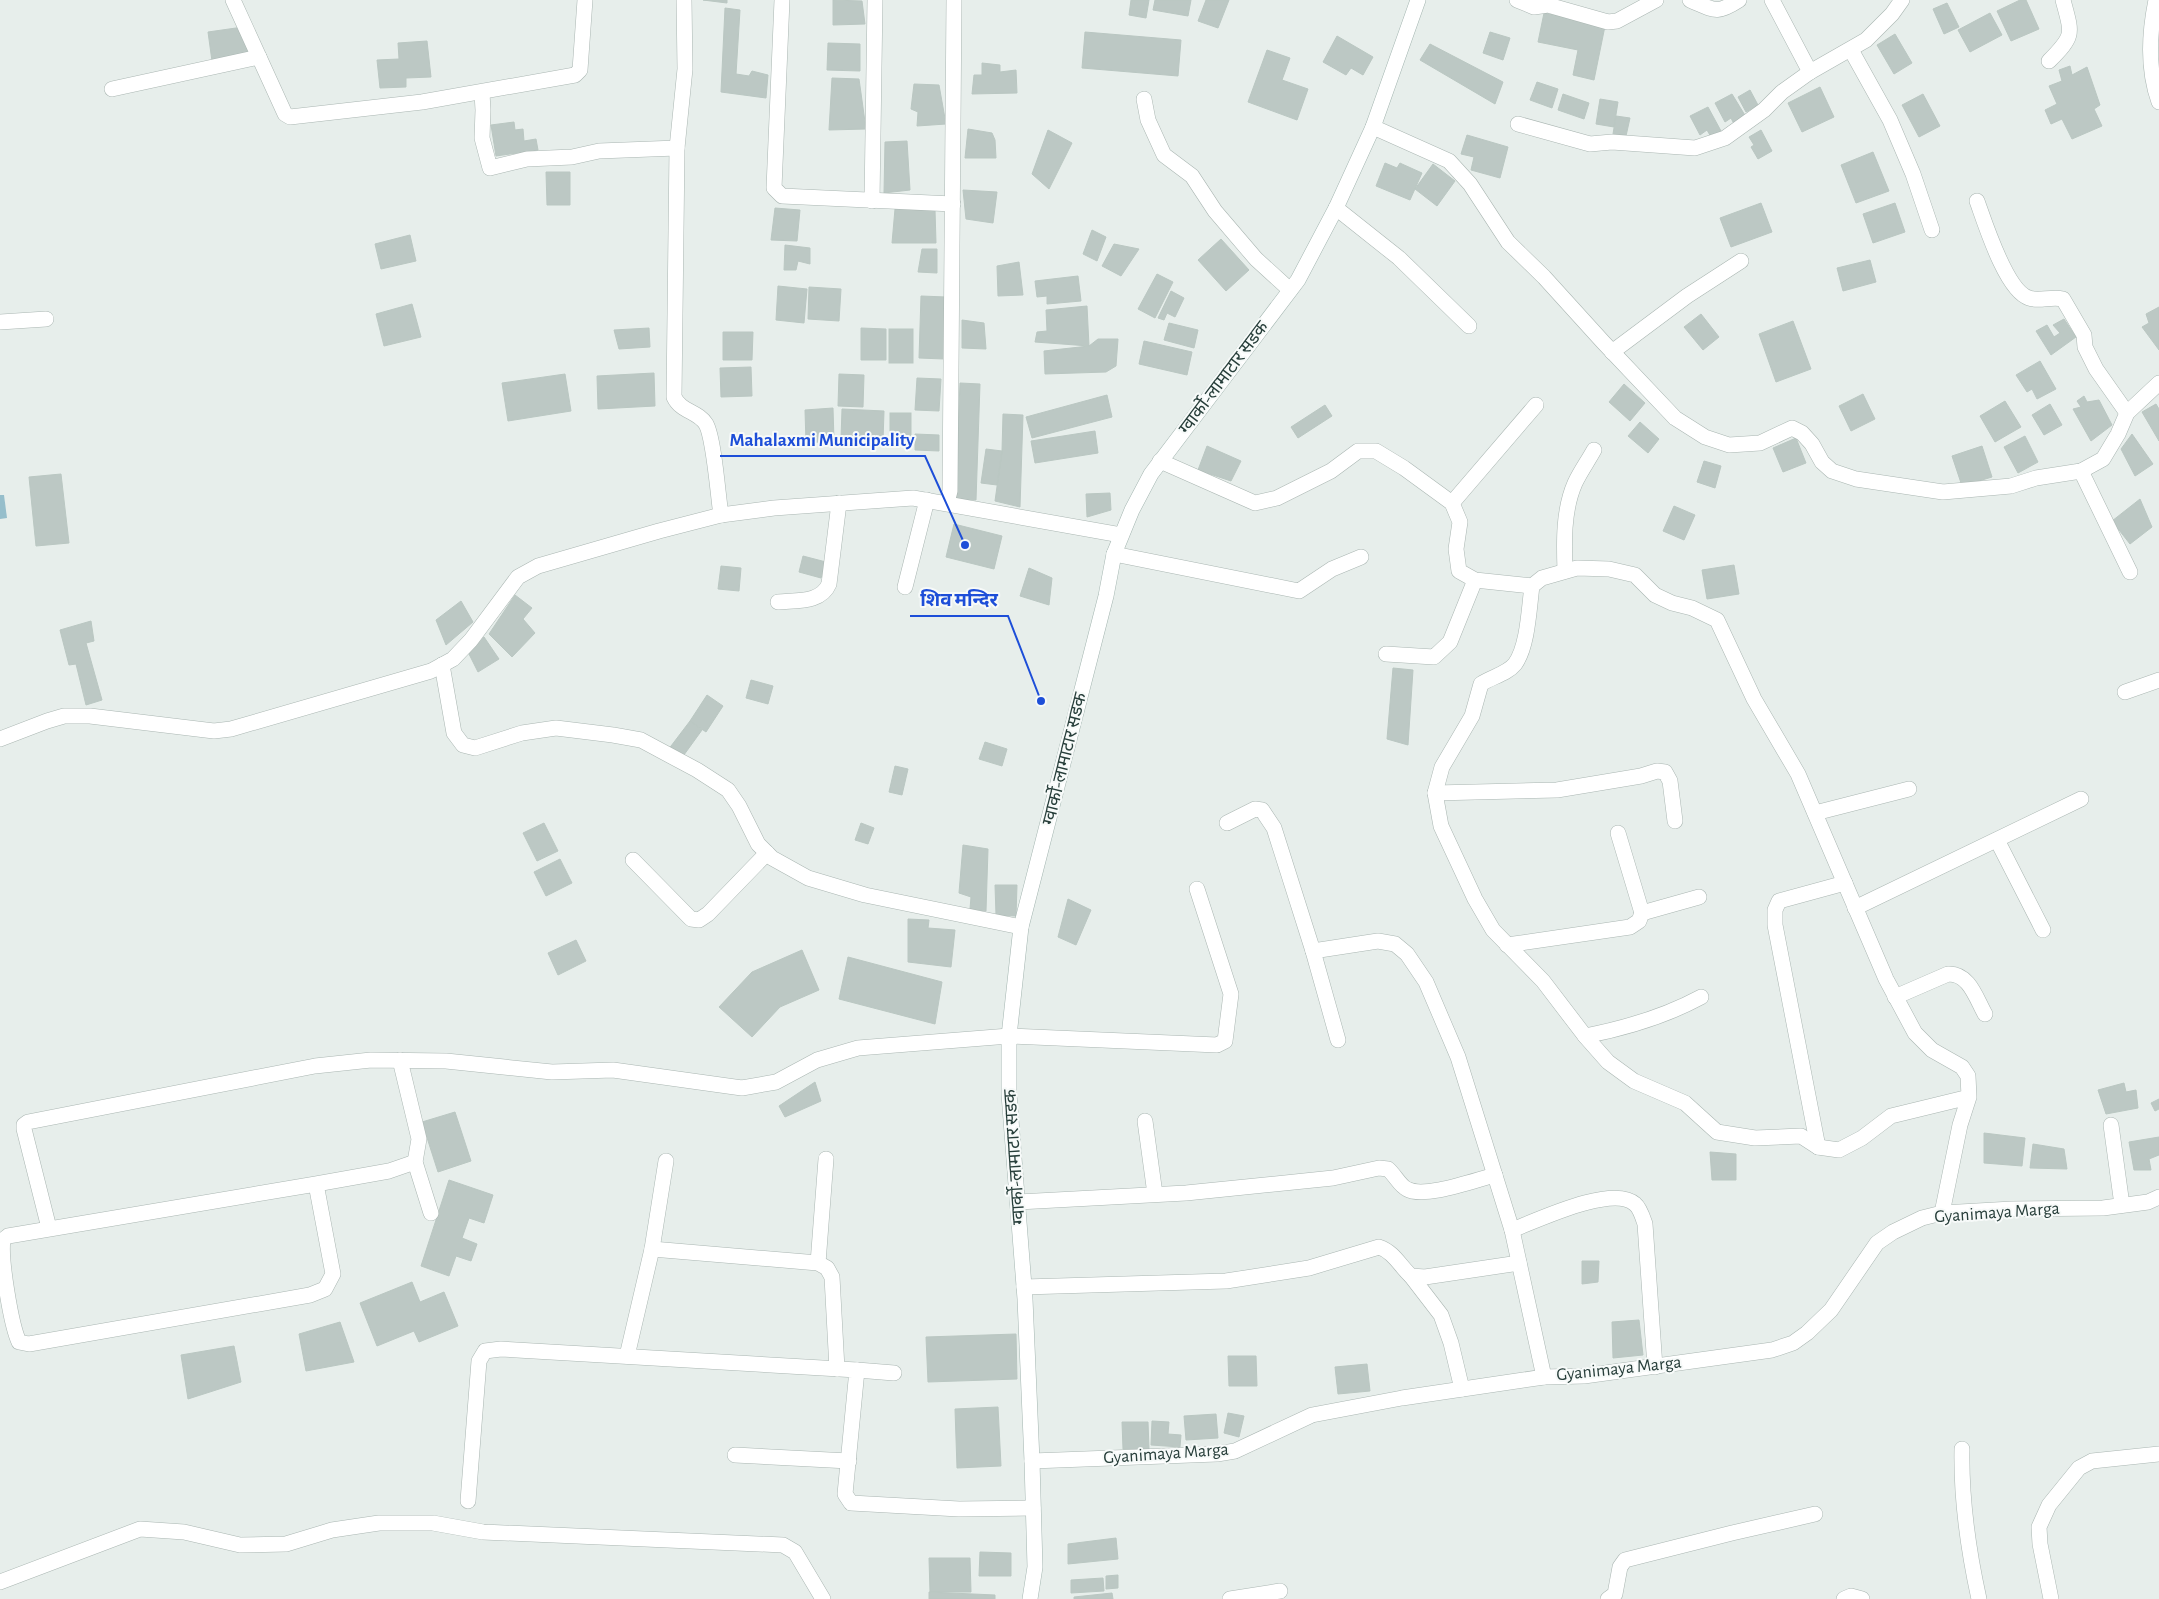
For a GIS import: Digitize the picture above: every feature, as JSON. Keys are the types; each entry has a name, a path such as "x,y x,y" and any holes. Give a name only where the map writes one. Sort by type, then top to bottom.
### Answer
{"street":[{"path":"233,0 285,114 290,117 422,102 577,74 580,70 585,0"},
{"path":"684,0 685,69 677,148 674,398 683,409 700,417 708,430 721,515"},
{"path":"782,0 774,188 782,196 953,204"},
{"path":"872,201 875,0"},
{"path":"947,503 950,491 954,0"},
{"name":"ग्वार्को-लामाटार सडक","path":"1030,1599 1035,1567 1032,1461 1024,1287 1009,1094 1009,1036 1021,928 1106,596 1114,554 1121,535 1151,474 1298,280 1336,208 1374,127 1418,0"},
{"path":"1517,0 1534,7 1548,5 1608,22 1617,21 1656,0"},
{"path":"1690,0 1715,10 1723,10 1739,0"},
{"path":"1772,0 1810,72"},
{"path":"1518,124 1590,144 1612,142 1695,148 1725,138 1764,110 1782,92 1810,72 1866,40 1892,14 1902,0"},
{"path":"2049,61 2069,39 2071,29 2063,0"},
{"path":"2156,0 2151,25 2150,62 2159,102"},
{"path":"1851,50 1890,120 1913,174 1932,230"},
{"path":"112,89 259,57"},
{"path":"482,92 482,138 490,168 527,159 572,157 599,151 677,148"},
{"path":"1144,99 1148,120 1164,155 1192,176 1215,211 1256,259 1290,290"},
{"path":"1374,127 1448,161 1470,184 1508,242 1544,277 1675,418 1705,437 1729,445 1760,443 1792,428 1802,433 1812,444 1822,462 1832,471 1856,480 1943,492 2011,486 2036,478 2081,471 2103,458 2118,434 2127,413 2159,383"},
{"path":"1976,201 2001,265 2016,288 2028,298 2041,299 2053,297 2063,299 2084,335 2086,347 2096,369 2127,413"},
{"path":"1336,208 1400,258 1469,326"},
{"path":"1612,352 1687,296 1741,261"},
{"path":"0,322 46,319"},
{"path":"1452,504 1536,405"},
{"path":"1565,571 1564,545 1570,498 1575,483 1594,450"},
{"path":"1160,462 1255,503 1277,498 1331,471 1358,451 1376,451 1404,468 1452,504 1460,522 1456,549 1459,571 1475,580 1532,586"},
{"path":"2081,471 2130,572"},
{"path":"0,739 64,716 90,716 214,731 230,729 431,671 453,659 470,640 518,577 538,566 721,515 774,508 913,498 1121,535"},
{"path":"905,587 927,500"},
{"path":"778,602 818,598 826,591 829,584 839,503"},
{"path":"1114,554 1299,591 1320,575 1361,557"},
{"path":"1942,1213 1960,1125 1969,1097 1968,1076 1962,1067 1932,1050 1915,1034 1886,979 1798,774 1754,699 1717,620 1692,608 1672,603 1655,595 1635,575 1609,569 1577,568 1542,578 1532,586 1522,647 1514,664 1502,674 1492,677 1481,684 1472,716 1442,767 1435,793 1441,826 1475,898 1493,930 1542,981 1585,1036 1614,1067 1634,1081 1685,1103 1717,1132 1755,1138 1800,1136 1818,1147 1839,1150 1862,1138 1891,1116 1969,1097"},
{"path":"1386,654 1434,657 1450,642 1475,580"},
{"path":"442,665 454,733 463,745 475,748 522,733 556,728 641,740 697,770 728,790 740,806 758,844 772,858 808,878 865,895 1021,928"},
{"path":"2125,692 2159,680"},
{"path":"1435,793 1558,790 1641,776 1657,771 1665,772 1670,781 1676,821"},
{"path":"1814,813 1909,789"},
{"path":"1855,908 2080,799"},
{"path":"1227,823 1255,808 1262,810 1274,828 1313,950 1338,1040"},
{"path":"1507,944 1630,927 1639,921 1642,913 1618,833"},
{"path":"1997,840 2043,930"},
{"path":"633,860 691,919 699,920 708,914 768,853"},
{"path":"1818,1147 1775,925 1775,910 1780,901 1845,883"},
{"path":"49,1228 24,1130 24,1125 28,1122 315,1066 371,1060 446,1061 552,1072 613,1070 742,1088 776,1082 817,1060 858,1048 1009,1036 1218,1045 1225,1041 1231,994 1197,889"},
{"path":"1642,913 1699,897"},
{"path":"1313,950 1378,941 1395,944 1407,954 1426,982 1458,1058 1512,1230 1544,1377"},
{"path":"1895,997 1948,974 1956,974 1966,980 1985,1014"},
{"path":"1585,1036 1633,1026 1683,1006 1701,996"},
{"path":"400,1060 419,1139 415,1162 431,1213"},
{"path":"1145,1121 1154,1194"},
{"path":"2111,1125 2122,1206"},
{"path":"818,1263 826,1159"},
{"path":"627,1356 652,1249 666,1161"},
{"path":"316,1184 334,1274 325,1289 310,1295 29,1344 19,1342 13,1330 4,1266 3,1240 8,1236 389,1171 415,1162"},
{"path":"1018,1202 1154,1194 1333,1178 1379,1168 1388,1169 1404,1188 1414,1192 1426,1192 1495,1175"},
{"path":"1512,1230 1598,1198 1623,1197 1637,1204 1645,1224 1655,1367"},
{"name":"Gyanimaya Marga","path":"1032,1461 1217,1454 1235,1451 1312,1415 1544,1377 1584,1376 1772,1350 1793,1342 1831,1310 1876,1243 1908,1224 1942,1213 2012,1209 2103,1208 2148,1202 2159,1197"},
{"path":"1024,1287 1226,1281 1309,1268 1379,1247 1387,1250 1395,1257 1441,1315 1451,1343 1462,1389"},
{"path":"652,1249 818,1263 827,1268 832,1277 837,1369"},
{"path":"1411,1276 1425,1277 1519,1263"},
{"path":"468,1501 479,1361 485,1351 501,1349 627,1356 857,1370 894,1374"},
{"path":"857,1370 845,1494 851,1503 959,1509 1033,1508"},
{"path":"1962,1449 1961,1486 1970,1558 1979,1599"},
{"path":"2051,1599 2040,1544 2039,1527 2049,1505 2079,1468 2092,1461 2159,1454"},
{"path":"736,1455 849,1461"},
{"path":"1608,1599 1615,1594 1620,1567 1625,1560 1815,1514"},
{"path":"0,1582 140,1529 184,1532 240,1545 249,1545 286,1544 332,1530 379,1523 433,1524 484,1532 783,1546 795,1552 823,1599"},
{"path":"1230,1599 1280,1591"},
{"path":"1844,1599 1851,1596 1862,1599"}],"water":[{"path":"0,495 4,495 7,518 0,519"}],"building":[{"path":"703,0 727,0 727,3"},
{"path":"833,0 862,1 865,24 833,25"},
{"path":"1131,0 1149,0 1146,18 1129,15"},
{"path":"1155,0 1191,0 1188,16 1153,10"},
{"path":"1206,0 1229,0 1218,28 1198,21"},
{"path":"2020,0 2026,0 2039,29 2011,41 1997,11"},
{"path":"1947,3 1959,27 1944,34 1933,9"},
{"path":"725,8 740,10 736,74 749,76 752,71 768,75 766,98 721,92"},
{"path":"1544,13 1605,26 1594,80 1573,75 1578,50 1538,42"},
{"path":"1990,13 2002,35 1970,52 1958,30"},
{"path":"243,27 248,52 212,61 208,32"},
{"path":"1085,32 1181,40 1178,76 1082,68"},
{"path":"1490,32 1510,38 1503,60 1483,53"},
{"path":"1895,34 1912,63 1894,74 1877,45"},
{"path":"1337,36 1373,57 1363,75 1351,68 1346,75 1323,62"},
{"path":"427,41 431,77 406,78 406,87 380,88 377,60 399,59 398,43"},
{"path":"828,43 860,44 860,71 827,70"},
{"path":"1430,44 1503,82 1495,104 1420,60"},
{"path":"1267,50 1290,58 1282,80 1308,89 1297,120 1248,102"},
{"path":"982,63 1000,65 1000,72 1016,70 1017,93 972,94 974,75 982,75"},
{"path":"2070,66 2072,75 2087,67 2100,105 2094,109 2102,126 2072,139 2062,119 2051,124 2045,110 2057,104 2049,86 2062,81 2059,70"},
{"path":"832,78 859,79 866,129 829,130"},
{"path":"1537,82 1558,89 1552,108 1530,100"},
{"path":"914,84 939,85 946,124 917,126 918,112 911,109"},
{"path":"1820,87 1834,117 1802,132 1788,103"},
{"path":"1750,90 1758,105 1746,112 1738,97"},
{"path":"1563,94 1589,103 1584,119 1558,110"},
{"path":"1732,94 1746,117 1734,124 1731,118 1725,122 1715,103"},
{"path":"1923,94 1940,126 1919,137 1902,105"},
{"path":"1600,99 1618,102 1614,127 1596,124"},
{"path":"1708,107 1721,131 1711,137 1707,130 1700,135 1690,116"},
{"path":"1616,116 1630,118 1626,136 1613,134"},
{"path":"514,122 515,130 523,129 524,141 536,139 538,150 496,156 491,125"},
{"path":"968,129 992,133 995,140 996,158 965,158"},
{"path":"1048,130 1072,143 1049,189 1032,174"},
{"path":"1761,130 1772,151 1758,159 1751,147 1754,145 1749,137"},
{"path":"1467,135 1508,147 1500,178 1471,170 1474,157 1461,154"},
{"path":"907,141 910,190 884,193 885,142"},
{"path":"1873,152 1889,191 1856,203 1841,165"},
{"path":"1385,163 1397,168 1400,163 1422,173 1410,200 1376,186"},
{"path":"1433,164 1455,181 1437,206 1415,189"},
{"path":"546,172 570,172 570,205 547,205"},
{"path":"963,190 997,192 993,223 966,219"},
{"path":"1761,203 1772,232 1731,247 1720,218"},
{"path":"1895,203 1905,232 1873,243 1863,214"},
{"path":"775,208 800,210 797,241 771,240"},
{"path":"895,209 935,210 936,243 892,243"},
{"path":"1092,230 1106,237 1097,261 1083,254"},
{"path":"410,235 416,261 381,269 375,244"},
{"path":"1221,239 1249,270 1226,291 1198,260"},
{"path":"1114,244 1139,249 1121,276 1102,266"},
{"path":"785,245 810,248 810,264 798,261 796,270 784,270"},
{"path":"922,249 937,249 937,273 918,272"},
{"path":"1870,260 1876,282 1843,291 1837,268"},
{"path":"1019,262 1023,295 998,296 997,266"},
{"path":"1157,274 1173,282 1155,318 1138,309"},
{"path":"1078,276 1081,301 1047,304 1047,296 1037,297 1035,281"},
{"path":"778,286 807,289 804,323 776,320"},
{"path":"809,287 841,289 839,321 808,319"},
{"path":"1171,291 1184,298 1175,317 1167,313 1164,320 1158,318"},
{"path":"921,296 946,297 944,359 919,358"},
{"path":"412,304 421,337 384,346 376,314"},
{"path":"1087,306 1089,346 1035,342 1037,332 1047,331 1046,310"},
{"path":"2159,307 2159,350 2142,327 2149,323 2146,314"},
{"path":"1701,314 1719,337 1703,350 1684,327"},
{"path":"2064,319 2076,337 2051,355 2036,331 2047,325 2054,337 2060,333 2053,325"},
{"path":"962,320 984,323 986,349 962,348"},
{"path":"1793,321 1811,369 1776,382 1759,334"},
{"path":"1169,323 1198,330 1194,348 1164,340"},
{"path":"649,328 650,347 619,349 614,330"},
{"path":"861,328 886,329 886,360 861,360"},
{"path":"889,329 913,329 913,363 889,363"},
{"path":"723,332 753,332 752,360 723,360"},
{"path":"1098,339 1118,339 1116,366 1106,372 1045,374 1044,351 1089,346"},
{"path":"1144,341 1192,352 1187,375 1139,364"},
{"path":"2040,361 2056,389 2037,399 2032,389 2027,392 2016,375"},
{"path":"751,367 752,396 721,397 720,368"},
{"path":"654,373 655,406 598,409 597,376"},
{"path":"565,374 571,411 508,421 502,383"},
{"path":"839,374 864,375 863,407 838,406"},
{"path":"917,378 941,379 939,411 915,410"},
{"path":"960,383 980,384 976,500 955,499"},
{"path":"1624,384 1645,403 1630,421 1609,402"},
{"path":"1863,394 1875,419 1851,431 1839,406"},
{"path":"1107,395 1112,417 1032,438 1026,417"},
{"path":"2084,396 2087,402 2099,400 2112,425 2091,441 2073,409 2081,407 2077,401"},
{"path":"2005,401 2021,427 1995,442 1980,416"},
{"path":"2050,404 2062,425 2044,435 2032,415"},
{"path":"2156,404 2159,409 2159,441 2142,412"},
{"path":"1325,405 1332,416 1298,438 1291,427"},
{"path":"833,408 834,441 806,443 805,410"},
{"path":"842,409 884,411 883,441 841,439"},
{"path":"890,413 911,413 911,441 890,441"},
{"path":"1003,414 1023,415 1020,507 995,501 1002,451"},
{"path":"1640,422 1659,439 1648,453 1628,436"},
{"path":"1095,431 1098,453 1035,463 1031,441"},
{"path":"915,434 939,435 939,451 915,450"},
{"path":"2132,434 2153,464 2135,476 2121,449"},
{"path":"2025,436 2038,462 2018,473 2004,447"},
{"path":"1796,438 1806,463 1783,472 1773,448"},
{"path":"1207,446 1241,461 1231,481 1198,470"},
{"path":"1982,446 1992,477 1962,486 1952,456"},
{"path":"986,449 1002,451 997,485 981,483"},
{"path":"1704,461 1721,466 1715,488 1697,482"},
{"path":"61,474 69,543 36,546 29,477"},
{"path":"1110,493 1111,510 1087,517 1086,494"},
{"path":"2140,499 2152,527 2130,544 2112,521"},
{"path":"1674,506 1695,515 1684,540 1663,531"},
{"path":"954,524 1002,536 994,569 946,557"},
{"path":"803,556 826,562 821,578 799,572"},
{"path":"1734,565 1739,594 1707,599 1702,570"},
{"path":"721,566 741,568 739,591 718,589"},
{"path":"1029,568 1052,578 1049,605 1020,596"},
{"path":"515,595 532,608 523,619 535,633 512,657 489,634"},
{"path":"461,601 473,622 446,645 436,620"},
{"path":"91,621 94,641 86,643 102,700 86,705 76,664 69,665 60,630"},
{"path":"484,637 499,659 478,672 469,654"},
{"path":"1393,668 1413,670 1408,745 1387,739"},
{"path":"751,680 773,686 768,704 746,698"},
{"path":"707,695 723,706 706,732 690,721"},
{"path":"690,721 702,730 681,759 668,750"},
{"path":"985,742 1007,749 1002,766 979,759"},
{"path":"895,766 908,769 902,795 889,792"},
{"path":"544,823 558,851 537,861 523,833"},
{"path":"861,823 874,828 868,844 855,840"},
{"path":"963,845 988,849 986,911 970,909 971,897 959,893"},
{"path":"560,859 572,883 546,896 534,872"},
{"path":"995,885 1017,885 1016,916 996,915"},
{"path":"1068,899 1091,910 1076,945 1058,937"},
{"path":"908,919 929,920 928,928 955,930 951,967 908,962"},
{"path":"576,940 586,961 558,975 548,953"},
{"path":"802,950 819,990 780,1007 752,1037 719,1007 752,972"},
{"path":"848,957 942,982 935,1024 839,999"},
{"path":"815,1082 821,1101 785,1117 779,1106"},
{"path":"2124,1083 2126,1092 2136,1090 2138,1108 2106,1114 2098,1090"},
{"path":"2159,1099 2159,1109 2155,1111 2151,1103"},
{"path":"455,1112 471,1161 438,1172 422,1122"},
{"path":"1984,1133 2025,1138 2022,1166 1984,1163"},
{"path":"2159,1137 2159,1155 2149,1159 2151,1170 2134,1170 2129,1142"},
{"path":"2033,1144 2064,1149 2067,1169 2030,1168"},
{"path":"1710,1152 1736,1154 1736,1180 1712,1180"},
{"path":"449,1180 493,1195 484,1223 469,1218 462,1238 477,1244 471,1261 456,1256 449,1276 421,1266"},
{"path":"1582,1261 1599,1261 1598,1282 1582,1284"},
{"path":"412,1282 420,1302 444,1292 458,1326 419,1342 414,1331 377,1346 360,1303"},
{"path":"1639,1320 1643,1355 1613,1358 1612,1322"},
{"path":"340,1322 354,1362 306,1371 299,1334"},
{"path":"1016,1334 1017,1379 928,1382 926,1337"},
{"path":"234,1346 241,1382 188,1399 181,1355"},
{"path":"1228,1356 1256,1356 1257,1386 1229,1386"},
{"path":"1367,1364 1370,1391 1338,1394 1335,1367"},
{"path":"998,1407 1001,1466 957,1468 955,1409"},
{"path":"1228,1413 1244,1416 1239,1437 1224,1433"},
{"path":"1216,1414 1218,1438 1186,1440 1184,1416"},
{"path":"1152,1421 1169,1422 1168,1434 1181,1435 1180,1447 1151,1445"},
{"path":"1122,1422 1148,1422 1149,1449 1123,1449"},
{"path":"1116,1538 1118,1559 1068,1564 1068,1544"},
{"path":"980,1552 1011,1553 1011,1576 979,1576"},
{"path":"929,1558 970,1558 971,1592 930,1592"},
{"path":"1118,1575 1118,1588 1106,1589 1106,1576"},
{"path":"1103,1578 1104,1591 1071,1593 1071,1580"},
{"path":"929,1592 995,1595 995,1599 929,1599"},
{"path":"1112,1593 1113,1599 1074,1599 1074,1597"}],"place":[{"name":"Mahalaxmi Municipality","path":"965,545"},
{"name":"शिव मन्दिर","path":"1041,701"}]}
